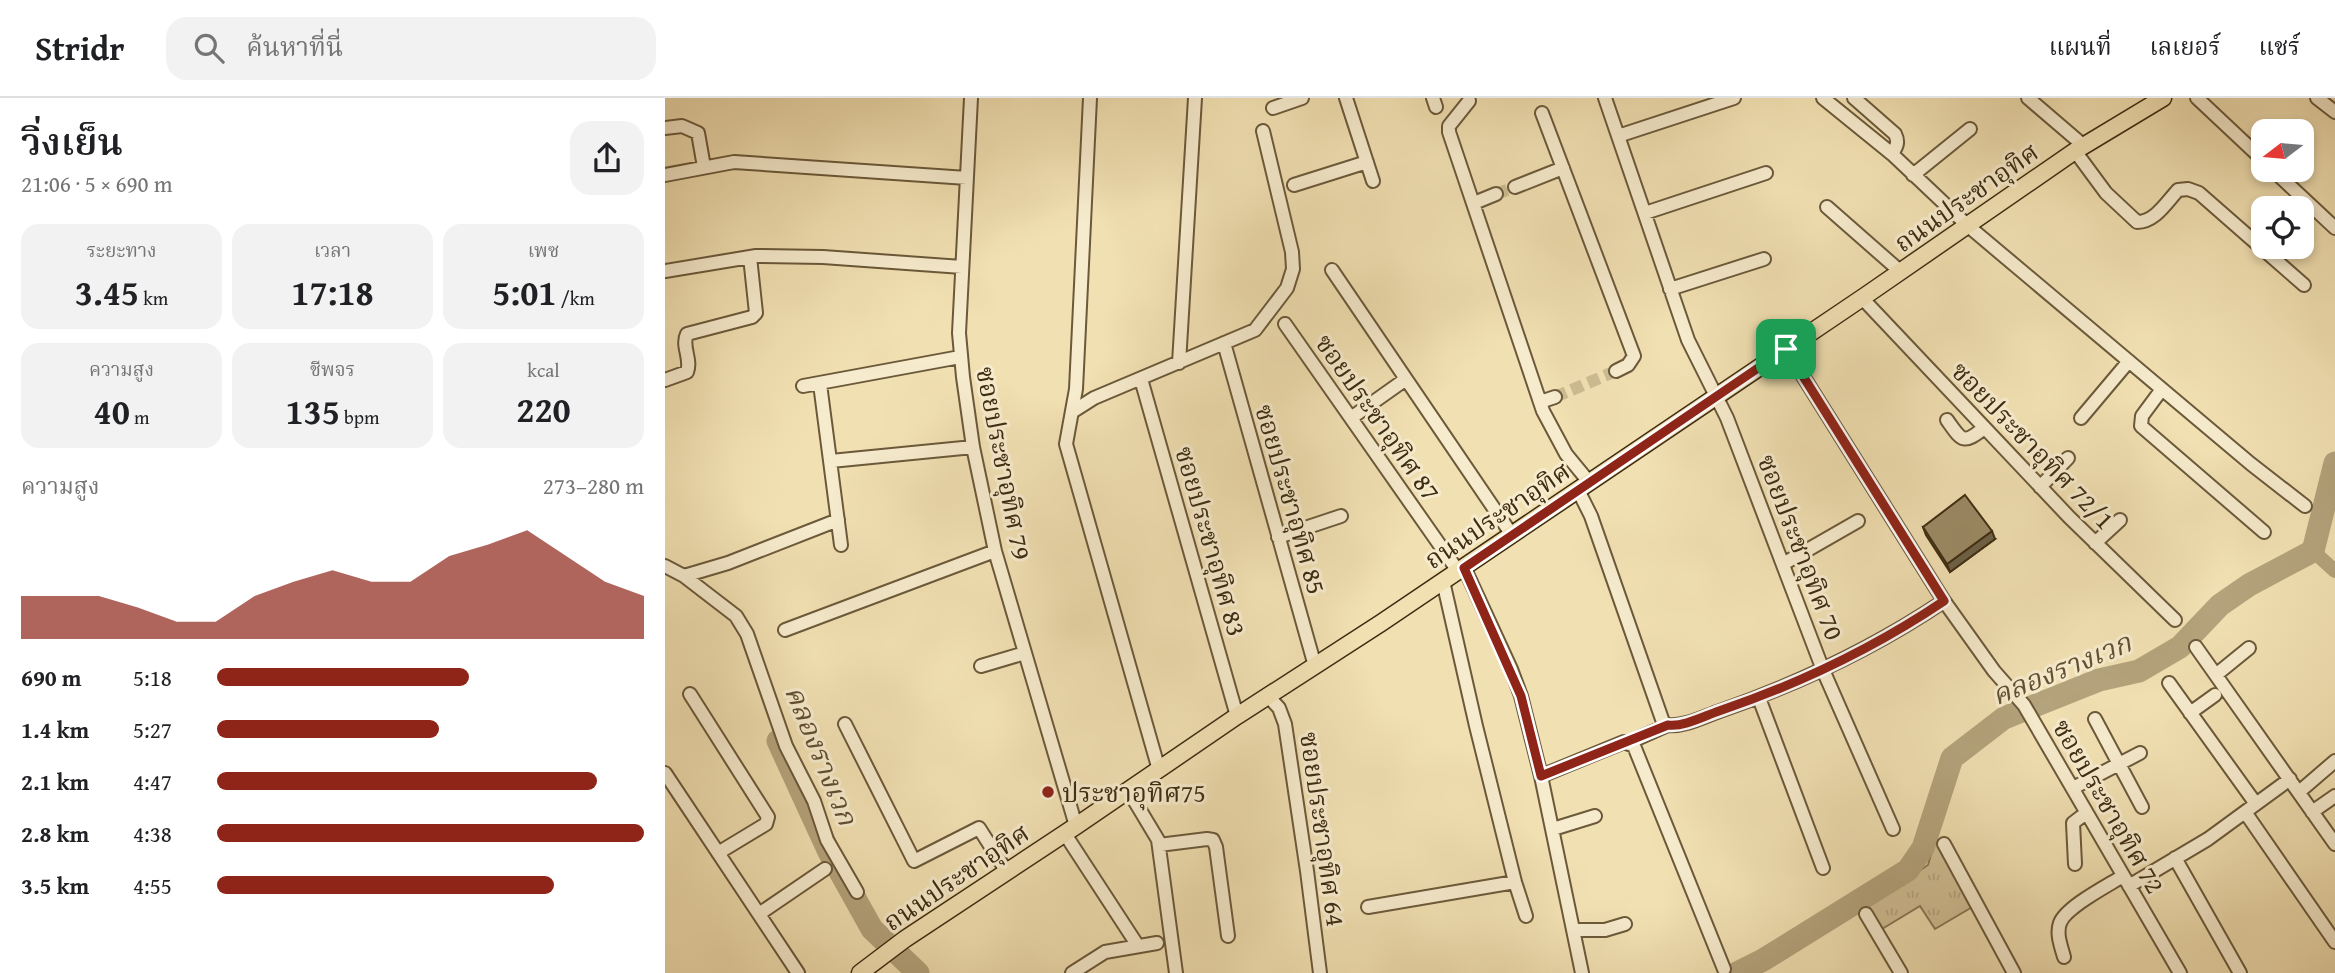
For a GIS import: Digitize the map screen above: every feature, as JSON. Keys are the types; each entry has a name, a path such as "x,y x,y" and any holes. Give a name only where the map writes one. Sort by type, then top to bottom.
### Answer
{"main road":[{"name":"ถนนประชาอุทิศ","path":"860,973 905,939 1717,397 2080,148 2163,98"}],"street":[{"name":"ซอยประชาอุทิศ 79","path":"971,98 959,333 973,447 995,551 1025,653 1071,830 1138,946"},
{"path":"1090,98 1076,390 1066,444 1159,770"},
{"path":"1179,363 1195,98"},
{"path":"1273,108 1302,98"},
{"path":"1346,98 1373,181"},
{"name":"ซอยประชาอุทิศ 70","path":"1605,98 1688,340 1717,397 1750,473 1823,670 1893,828"},
{"path":"1618,136 1734,98"},
{"path":"1823,98 1892,154 1967,225 2251,464 2305,506"},
{"path":"1854,98 1895,134 1898,140 1892,154"},
{"path":"2028,98 2080,148 2106,193 2137,222 2153,218 2178,190 2188,189 2199,193 2304,285"},
{"path":"2197,98 2251,149"},
{"path":"2317,98 2335,112"},
{"path":"1469,101 1448,126 1449,132 1539,402 1554,435 1584,486 1591,516 1663,722 1668,725"},
{"path":"1542,113 1634,356 1628,365 1616,371"},
{"path":"665,128 682,126 698,133 704,167"},
{"path":"1913,175 1970,129"},
{"path":"1072,412 1094,398 1255,330 1287,288 1293,269 1292,252 1263,131"},
{"path":"665,175 734,162 967,178"},
{"path":"1294,185 1367,162"},
{"path":"1515,187 1563,168"},
{"path":"1644,213 1766,173"},
{"path":"2286,182 2335,228"},
{"path":"1474,203 1496,194"},
{"path":"1827,207 1901,272"},
{"path":"665,380 687,372 690,364 685,341 687,334 752,317 756,313 750,257"},
{"path":"665,271 750,257 823,257 962,267"},
{"path":"1670,289 1764,259"},
{"path":"1332,270 1512,534"},
{"name":"ซอยประชาอุทิศ 72/1","path":"1862,298 2040,487 2175,620"},
{"name":"ซอยประชาอุทิศ 87","path":"1286,324 1461,569 1506,657 1521,696 1541,776 1582,973"},
{"name":"ซอยประชาอุทิศ 85","path":"1224,344 1315,666"},
{"name":"ซอยประชาอุทิศ 72","path":"1786,349 1944,601 1994,671 2024,705 2180,973"},
{"path":"803,386 960,357"},
{"path":"2081,418 2129,361"},
{"name":"ซอยประชาอุทิศ 83","path":"1141,379 1237,716"},
{"path":"1351,418 1406,379"},
{"path":"820,384 841,545"},
{"path":"2162,389 2142,416 2141,426 2264,532"},
{"path":"1539,402 1555,397"},
{"path":"1947,420 1960,438 1964,439 1984,428"},
{"path":"831,461 973,447"},
{"path":"2040,487 2068,458"},
{"path":"1278,537 1341,516"},
{"path":"684,576 728,563 838,520"},
{"path":"2095,543 2120,520"},
{"path":"1783,564 1859,521"},
{"path":"785,629 995,551"},
{"path":"665,566 684,576 742,623 789,753 814,801 827,839 857,892"},
{"path":"1443,581 1476,726 1526,916"},
{"path":"1541,776 1668,725 1689,722 1759,698 1823,670 1903,629 1944,601"},
{"path":"2196,647 2335,844"},
{"path":"2217,674 2249,648"},
{"path":"981,666 1025,653"},
{"path":"2169,683 2335,942"},
{"path":"690,694 768,817 766,824 718,853"},
{"path":"2190,713 2215,695"},
{"name":"ซอยประชาอุทิศ 64","path":"1268,696 1279,708 1285,724 1320,973"},
{"path":"1759,698 1823,868"},
{"path":"2095,719 2143,807"},
{"path":"845,724 914,861 979,828 1007,872"},
{"path":"1630,742 1638,754 1724,968"},
{"path":"2073,788 2140,753"},
{"path":"2299,792 2335,761"},
{"path":"665,774 798,973"},
{"path":"2064,957 2059,925 2065,913 2208,839 2290,779"},
{"path":"1128,790 1153,829 1159,845 1176,973"},
{"path":"2312,812 2335,796"},
{"path":"2075,864 2073,823 2086,813"},
{"path":"1552,830 1595,816"},
{"path":"1159,845 1213,840 1228,936"},
{"path":"1944,844 2014,973"},
{"path":"2175,858 2239,973"},
{"path":"759,914 825,869"},
{"path":"1368,906 1515,882"},
{"path":"1866,914 1901,973"},
{"path":"1573,930 1605,930 1625,924"},
{"path":"1072,973 1105,952 1157,943"},
{"path":"1094,959 1095,973"}],"green space":[{"path":"1936,837 1974,906 1935,929 1920,906 1882,929 1866,907 1928,865"}],"building":[{"path":"1965,495 1992,531 1947,564 1923,527"}],"waterway":[{"name":"คลองรางเวก","path":"1737,973 1763,960 1908,870 1923,848 1952,758 2004,718 2099,680 2139,671 2180,647 2220,605 2249,585 2313,551 2335,463"},
{"path":"2313,551 2335,571"},
{"name":"คลองรางเวก","path":"778,741 829,852 872,929 918,973"}],"tunnel":[{"path":"1496,194 1515,187"},
{"path":"1555,397 1616,371"}],"place":[{"name":"ประชาอุทิศ75","path":"1048,792"}],"route":[{"path":"1786,349 1944,601 1903,629 1839,663 1768,694 1689,722 1668,725 1541,776 1521,696 1464,568 1786,349"}]}
